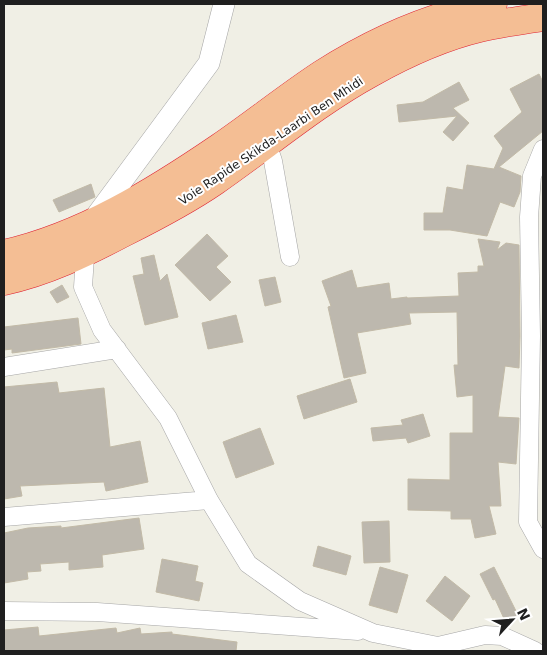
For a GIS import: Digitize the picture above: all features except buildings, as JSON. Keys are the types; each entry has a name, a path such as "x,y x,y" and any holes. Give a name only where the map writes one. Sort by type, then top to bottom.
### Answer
{"highway":[{"name":"Voie Rapide Skikda-Laarbi Ben Mhidi","path":"4,281 30,274 89,238 142,196 222,146 322,75 358,52 438,17 493,4"},
{"name":"Voie Rapide Skikda-Laarbi Ben Mhidi","path":"4,254 89,238 162,214 215,181 349,86 402,58 452,36 480,28 543,17"}],"street":[{"path":"224,4 209,63 89,238 85,257 83,287 102,330 168,418 209,500 248,564 300,601 374,632"},
{"path":"267,143 273,161 290,257"},
{"path":"543,149 532,176 529,217 536,271 531,336 528,522 543,549"},
{"path":"4,367 117,349"},
{"path":"4,517 209,500"},
{"path":"4,611 97,612 374,632 438,646 484,636 502,636 535,651"}]}
